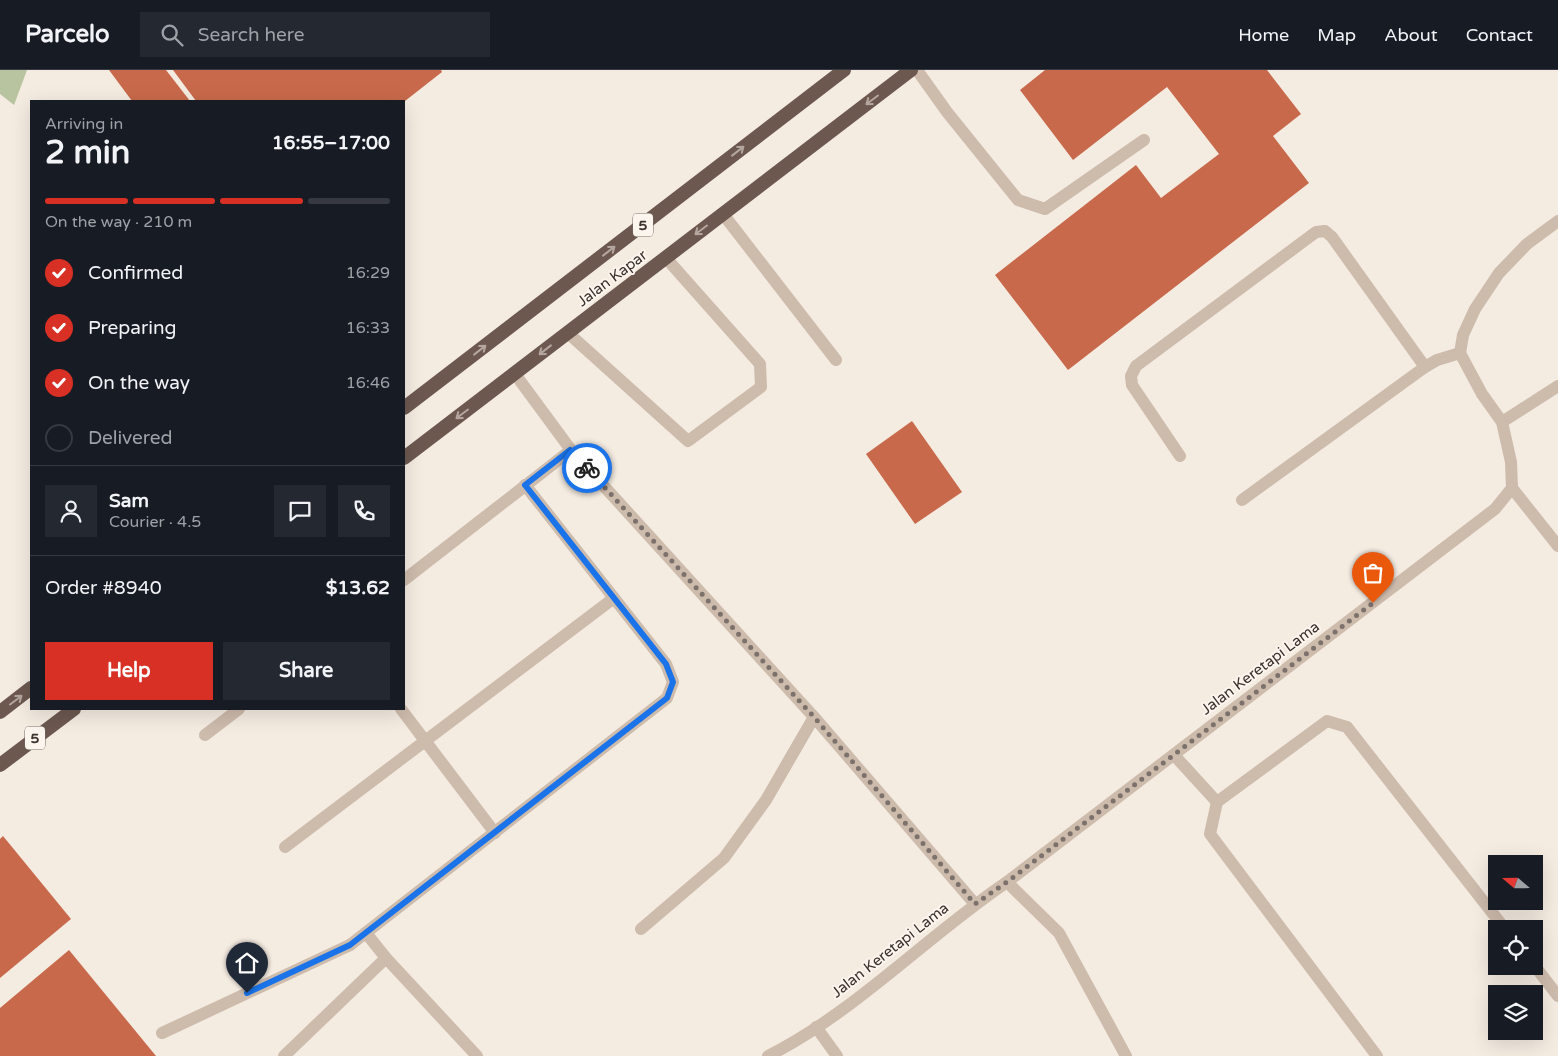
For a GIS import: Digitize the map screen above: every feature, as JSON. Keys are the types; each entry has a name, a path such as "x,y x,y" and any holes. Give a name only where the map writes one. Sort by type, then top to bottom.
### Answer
{"highway":[{"name":"Jalan Kapar","path":"405,407 844,70"},
{"name":"Jalan Kapar","path":"405,457 911,70"},
{"path":"0,712 30,689"},
{"name":"5","path":"0,765 73,710"}],"street":[{"path":"917,70 1018,200 1045,209 1144,140"},
{"path":"723,214 836,360"},
{"path":"1558,221 1527,244 1499,274 1475,309 1463,335 1460,353 1482,394 1502,422 1511,462 1512,488 1558,546"},
{"path":"1180,456 1132,386 1131,376 1136,366 1316,232 1325,231 1332,237 1425,368"},
{"path":"568,332 688,441 761,387 760,364 666,258"},
{"path":"1242,500 1425,368 1437,360 1460,353"},
{"path":"514,374 570,450 814,717 975,904"},
{"path":"1502,422 1558,386"},
{"path":"405,579 570,450"},
{"path":"162,1033 350,945 667,698 673,682 666,664 525,485"},
{"name":"Jalan Keretapi Lama","path":"768,1056 791,1044 816,1027 975,904 1007,882 1174,755 1495,509 1512,488"},
{"path":"285,847 614,598"},
{"path":"205,735 237,710"},
{"path":"401,710 495,833"},
{"path":"641,929 724,858 766,800 814,717"},
{"path":"1377,1056 1210,834 1217,802 1327,721 1347,727 1498,920"},
{"path":"1174,755 1217,802"},
{"path":"1007,882 1059,933 1126,1056"},
{"path":"366,933 386,958 476,1056"},
{"path":"284,1056 386,958"},
{"path":"1542,975 1558,996"},
{"path":"816,1027 836,1056"}],"green space":[{"path":"0,70 27,70 14,105 0,94"}],"building":[{"path":"109,70 166,70 189,100 131,100"},
{"path":"173,70 441,70 442,72 405,101 195,100"},
{"path":"1045,70 1267,70 1301,114 1273,136 1309,183 1068,370 995,275 1136,165 1161,198 1219,154 1167,87 1073,160 1020,90"},
{"path":"912,421 962,492 915,524 866,454"},
{"path":"3,836 71,919 0,978 0,839"},
{"path":"69,950 156,1056 0,1056 0,1008"}],"way so far":[{"path":"587,468 814,717 975,904 1007,882 1373,603"}],"route":[{"path":"247,993 350,945 667,698 673,682 666,664 525,485 570,450 587,468"}]}
